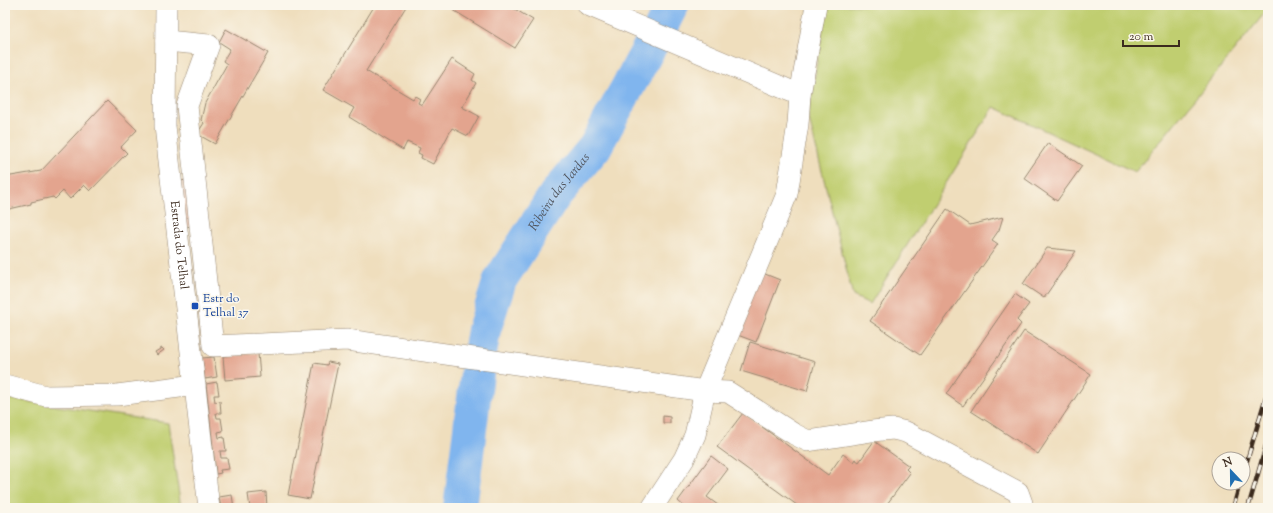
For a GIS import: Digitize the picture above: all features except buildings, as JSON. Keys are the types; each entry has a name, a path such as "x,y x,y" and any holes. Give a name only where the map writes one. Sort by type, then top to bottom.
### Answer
{"street":[{"name":"Estrada do Telhal","path":"166,5 165,126 209,508"},
{"path":"588,5 800,95"},
{"path":"652,508 684,459 695,435 705,391 787,194 798,124 800,95 816,5"},
{"path":"166,41 209,45 187,106 213,346 347,340 705,391 728,392 794,434 808,441 872,431 893,430 906,432 1018,492 1022,503 1021,508"},
{"path":"5,385 46,396 117,396 195,385"}],"green space":[{"path":"827,5 1268,5 1268,9 1135,172 994,107 870,304 853,296 808,115"},
{"path":"5,398 168,423 181,508 5,508"}],"waterway":[{"name":"Ribeira das Jardas","path":"660,29 672,5"},
{"name":"Ribeira das Jardas","path":"480,354 484,330 500,280 555,195 595,147 655,37"},
{"name":"Ribeira das Jardas","path":"460,508 478,366"}],"railway":[{"path":"1250,451 1268,390"},
{"path":"1248,508 1268,439"},
{"path":"1233,508 1238,491"}],"place":[{"name":"Estr do Telhal 37","path":"195,306"}]}
